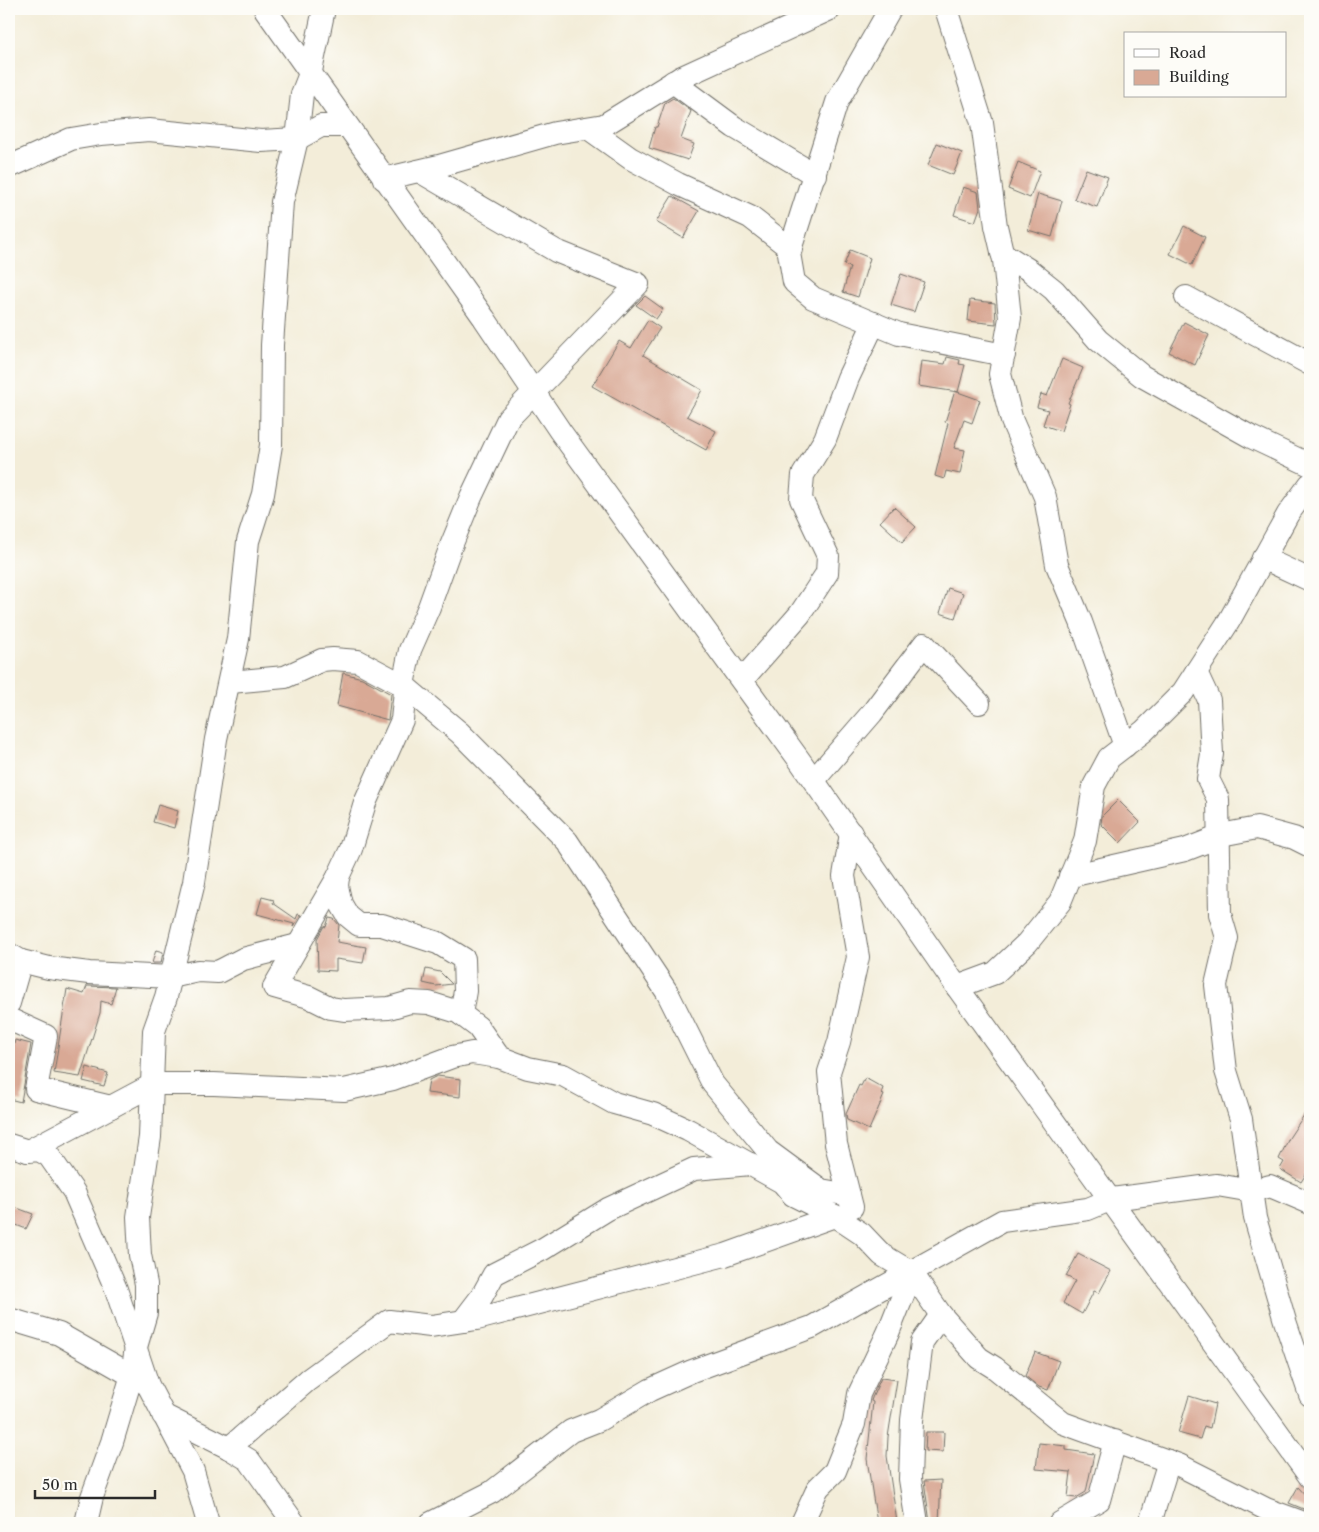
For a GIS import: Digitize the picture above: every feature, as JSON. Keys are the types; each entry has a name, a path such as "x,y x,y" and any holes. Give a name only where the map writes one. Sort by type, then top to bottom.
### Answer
{"street":[{"path":"265,9 310,71 346,126 484,318 534,392 814,780 957,987 1112,1199 1310,1478"},
{"path":"136,1347 146,1313 146,1284 140,1255 138,1217 150,1137 154,1084 154,1031 171,977 194,882 216,739 238,639 248,541 263,494 270,445 272,345 282,202 297,140 302,94 310,71 324,9"},
{"path":"384,179 555,133 604,125 674,82 830,9"},
{"path":"890,9 836,102 816,175 791,248 794,282 813,298 899,334 1004,355"},
{"path":"946,9 982,123 1002,253 1010,318 1000,374 1012,421 1045,497 1057,565 1081,622 1125,746"},
{"path":"674,82 734,127 816,175"},
{"path":"9,167 71,139 101,134 149,130 261,141 297,140 320,126 346,126"},
{"path":"588,128 638,162 678,184 750,217 791,248"},
{"path":"419,171 556,251 638,284 508,419 471,497 410,650 403,685 405,690 402,720 365,803 351,849 338,877 274,987 308,997 338,1009 389,1008 410,1002 429,1002 460,1014 478,1027 499,1057"},
{"path":"1002,253 1054,290 1098,340 1142,376 1251,437 1310,464"},
{"path":"1186,297 1310,364"},
{"path":"742,680 800,614 827,573 828,556 801,499 803,475 825,439 848,378 874,323"},
{"path":"957,987 995,973 1027,943 1060,902 1085,841 1094,786 1109,758 1144,731 1183,692 1228,621 1288,514 1310,484"},
{"path":"1263,558 1310,580"},
{"path":"814,780 872,712 924,644 979,703"},
{"path":"230,682 285,676 322,660 333,659 358,661 403,685 460,733 568,841 666,992 713,1084 768,1151 821,1190 849,1195"},
{"path":"1196,672 1209,700 1212,754 1208,779 1218,799 1220,914 1227,938 1216,985 1216,993 1226,1071 1242,1119 1256,1218 1285,1321 1310,1395"},
{"path":"1070,876 1186,850 1220,837 1257,828 1294,838 1310,846"},
{"path":"851,833 844,876 858,957 829,1072 836,1144 859,1232"},
{"path":"338,877 337,886 341,904 348,916 359,925 382,924 438,943 464,959 465,991 460,1014"},
{"path":"9,1003 15,957 50,968 89,973 171,977 198,971 218,972 243,959 298,945"},
{"path":"9,1019 46,1036 36,1090 111,1107"},
{"path":"18,1148 111,1107 154,1084 214,1084 344,1090 393,1079 452,1057 472,1053 499,1057 528,1068 563,1075 614,1103 653,1114 688,1130 752,1164 782,1182 793,1195 835,1216 859,1232 882,1255 912,1273 941,1315 985,1363 995,1368 1063,1423 1169,1461 1266,1509 1304,1523"},
{"path":"18,1148 39,1150 49,1156 74,1192 116,1289 136,1347 140,1380 163,1415 193,1471 208,1523"},
{"path":"463,1321 482,1296 494,1274 543,1249 608,1209 694,1169 752,1164"},
{"path":"431,1523 492,1492 571,1431 598,1420 650,1390 692,1371 812,1327 912,1273 1002,1221 1088,1209 1112,1199 1217,1185 1252,1191 1270,1186 1310,1203"},
{"path":"229,1448 308,1380 389,1321 431,1326 463,1321 725,1255 835,1216"},
{"path":"802,1523 818,1488 835,1471 854,1424 858,1394 888,1333 912,1273"},
{"path":"917,1523 910,1479 912,1420 922,1342 941,1315"},
{"path":"9,1319 59,1334 108,1364 140,1380"},
{"path":"86,1523 92,1497 112,1442 140,1380"},
{"path":"163,1415 249,1460 294,1523"},
{"path":"1060,1523 1099,1500 1115,1441"},
{"path":"1155,1520 1169,1461"}],"building":[{"path":"673,98 691,111 681,139 694,144 688,160 649,148 665,103"},
{"path":"937,143 962,153 953,175 928,165"},
{"path":"1018,162 1040,171 1030,198 1008,189"},
{"path":"1086,169 1108,177 1097,207 1074,199"},
{"path":"963,187 978,192 980,208 975,222 954,215"},
{"path":"1038,194 1062,201 1052,237 1028,230"},
{"path":"672,196 699,211 683,238 656,222"},
{"path":"1184,226 1205,237 1192,265 1170,254"},
{"path":"850,250 870,258 858,297 843,292 850,267 844,265"},
{"path":"901,274 924,282 914,312 891,305"},
{"path":"645,296 663,309 656,319 636,305"},
{"path":"970,300 995,303 996,324 968,321"},
{"path":"648,320 660,328 643,355 702,390 687,416 716,431 706,450 592,386 619,341 631,348"},
{"path":"1184,322 1209,335 1195,365 1169,352"},
{"path":"947,357 960,360 959,364 965,365 958,392 918,386 921,361 945,364"},
{"path":"1062,359 1083,368 1068,403 1070,404 1061,431 1043,425 1048,410 1037,407 1041,394 1047,396"},
{"path":"955,391 980,400 972,423 964,420 954,448 965,450 960,474 946,471 944,479 935,476 948,423 945,422"},
{"path":"894,507 916,527 902,542 880,522"},
{"path":"948,588 963,593 955,618 940,613"},
{"path":"343,673 362,678 391,694 388,720 337,706"},
{"path":"1118,800 1140,822 1120,843 1101,824 1102,816"},
{"path":"158,805 178,811 174,828 153,822"},
{"path":"262,897 274,900 273,903 296,919 298,914 301,915 293,927 294,924 257,914"},
{"path":"329,918 334,919 339,925 337,942 366,947 363,963 336,959 336,971 318,970 317,939 324,926 326,927"},
{"path":"156,950 163,952 161,963 152,963"},
{"path":"426,969 440,972 452,984 436,986 423,983"},
{"path":"87,986 116,987 111,1004 101,1001 100,1013 80,1077 54,1073 67,989 84,994"},
{"path":"15,1040 31,1044 21,1102 9,1099 9,1064"},
{"path":"87,1067 108,1073 104,1086 83,1081"},
{"path":"437,1076 461,1079 460,1097 427,1093 429,1080"},
{"path":"865,1078 883,1088 881,1094 884,1095 869,1130 847,1120 846,1114 859,1085 861,1086"},
{"path":"1310,1106 1310,1168 1301,1182 1280,1169 1284,1162 1279,1159 1289,1138"},
{"path":"9,1205 33,1214 26,1229 9,1222"},
{"path":"1078,1254 1111,1271 1099,1293 1094,1291 1082,1314 1063,1303 1075,1281 1066,1276"},
{"path":"1035,1352 1059,1361 1048,1390 1039,1387 1025,1376"},
{"path":"881,1378 897,1380 887,1456 897,1522 891,1523 877,1523 867,1459 873,1402 871,1401"},
{"path":"1189,1396 1215,1404 1210,1428 1204,1426 1200,1439 1178,1433"},
{"path":"926,1432 944,1432 943,1452 925,1451"},
{"path":"1039,1443 1066,1446 1066,1450 1094,1454 1086,1492 1076,1498 1068,1497 1071,1472 1036,1469"},
{"path":"941,1480 939,1522 930,1522 924,1481"},
{"path":"1298,1487 1310,1500 1306,1510 1289,1503"}]}
